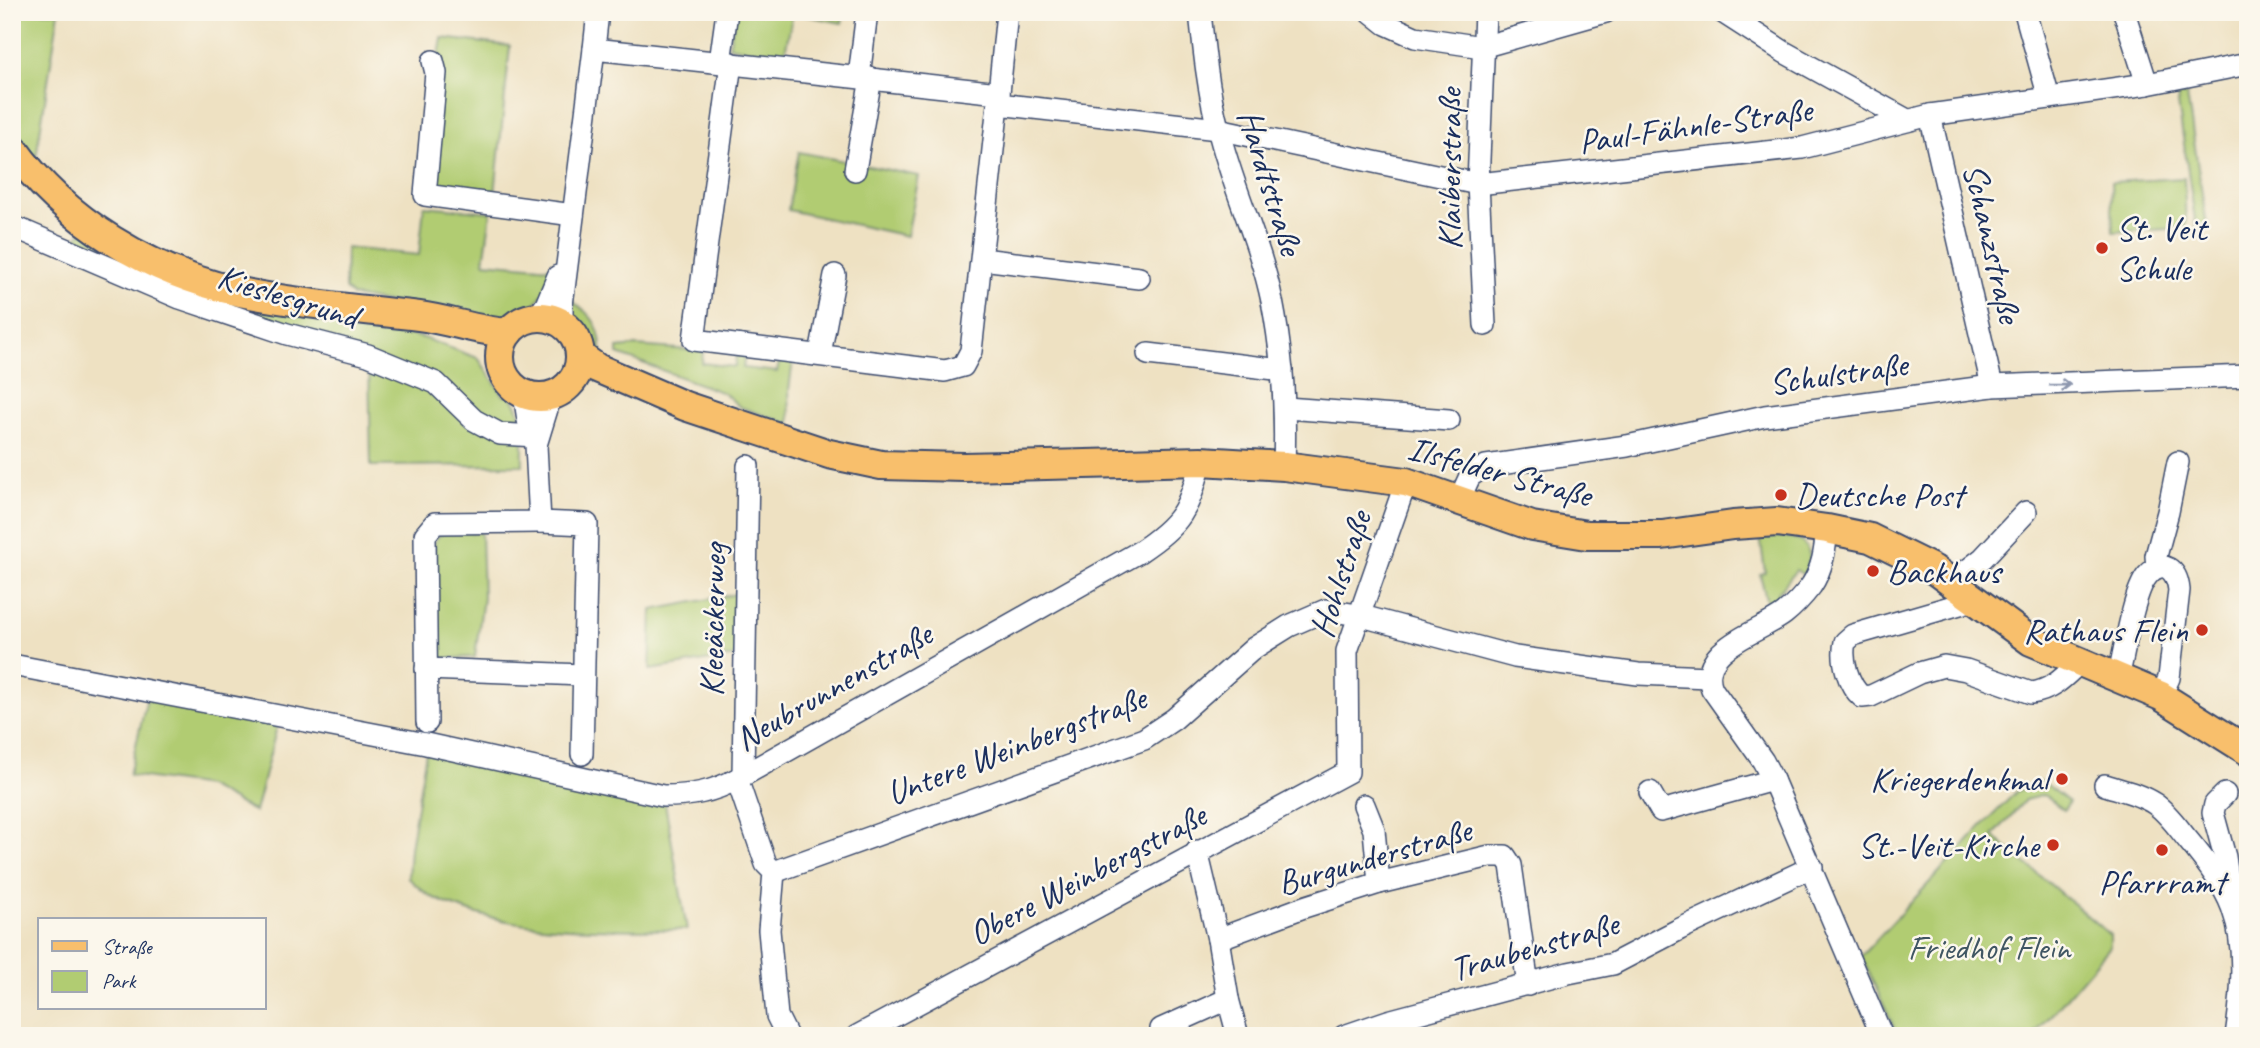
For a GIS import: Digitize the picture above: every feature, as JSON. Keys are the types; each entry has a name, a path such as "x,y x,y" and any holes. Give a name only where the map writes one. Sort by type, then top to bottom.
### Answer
{"main road":[{"path":"12,147 29,171 89,226 162,267 239,292 350,308 441,332 475,345 504,346"},
{"path":"550,321 572,333 580,356 577,372 547,392 507,382 504,346 521,322 550,321"},
{"name":"Ilsfelder Straße","path":"580,356 597,368 684,406 829,454 881,465 964,467 1201,461 1284,466 1406,482 1532,526 1587,534 1662,535 1777,522 1870,538 1927,566 2031,641 2161,696 2248,751"},
{"name":"Ilsfelder Straße","path":"547,392 590,387 684,406"}],"street":[{"path":"550,321 562,305 598,12"},
{"path":"727,12 726,63 694,340 945,371 963,366 971,351 1007,12"},
{"path":"855,170 865,78 867,12"},
{"name":"Hardtstraße","path":"1200,12 1205,68 1218,129 1251,225 1272,301 1286,408 1284,466"},
{"path":"1371,12 1386,24 1416,37 1482,47 1606,12"},
{"name":"Klaiberstraße","path":"1485,12 1478,184 1485,325"},
{"path":"1723,12 1784,52 1907,120"},
{"path":"2025,12 2049,98"},
{"path":"2124,12 2147,84"},
{"name":"Paul-Fähnle-Straße","path":"594,49 865,78 1151,123 1218,129 1478,184 1802,148 1930,115 2147,84 2248,64"},
{"path":"433,61 436,73 425,195 573,215"},
{"name":"Schanzstraße","path":"1930,115 1992,386"},
{"name":"Kieslesgrund","path":"12,226 180,298 287,334 369,355 436,383 474,420 500,435 535,439"},
{"path":"982,259 1139,278"},
{"path":"820,354 835,275"},
{"path":"1148,354 1282,370"},
{"name":"Schulstraße","path":"1459,500 1471,476 1486,466 1626,446 1765,416 1992,386 2248,376"},
{"path":"540,522 535,439 547,392"},
{"path":"1286,408 1449,420"},
{"name":"Neubrunnenstraße","path":"12,666 428,745 663,796 688,796 717,790 1162,537 1177,521 1192,498 1201,461"},
{"path":"2157,568 2155,556 2168,512 2178,462"},
{"name":"Kleeäckerweg","path":"748,466 740,777 766,864 774,872"},
{"name":"Hohlstraße","path":"1348,772 1347,652 1406,482"},
{"path":"1952,582 1983,558 2026,512"},
{"path":"427,722 425,536 435,523 587,524 582,754"},
{"path":"1828,529 1824,558 1809,588 1785,613 1730,646 1713,660 1707,677 1712,689 1763,761 1773,780 1882,1036"},
{"path":"2118,678 2140,591 2147,576 2157,568 2167,567 2174,571 2178,578 2179,590 2169,678 2161,696"},
{"path":"1974,600 1853,635 1844,642 1842,656 1855,691 1862,697 1871,696 1919,673 1944,666 1966,670 2031,692 2041,692 2055,684 2080,662"},
{"name":"Untere Weinbergstraße","path":"774,872 1144,739 1174,719 1254,648 1289,626 1326,610 1358,615 1515,657 1638,674 1707,677"},
{"path":"426,669 583,675"},
{"name":"Obere Weinbergstraße","path":"858,1036 1348,772"},
{"path":"1650,792 1661,811 1773,780"},
{"path":"2105,785 2146,799 2157,806 2198,853 2232,906"},
{"path":"2225,794 2216,804 2213,813 2225,857 2239,933 2241,998 2236,1036"},
{"path":"1364,805 1374,830 1379,883"},
{"path":"1197,851 1238,1036"},
{"name":"Burgunderstraße","path":"1218,939 1379,883 1490,856 1505,856 1511,865 1528,985"},
{"name":"Traubenstraße","path":"1345,1036 1388,1021 1613,964 1680,929 1812,867"},
{"path":"774,872 769,930 777,1016 786,1036"},
{"path":"1161,1029 1228,999"}],"green space":[{"path":"12,12 59,12 34,170 12,140"},
{"path":"736,12 844,12 842,23 793,13 784,57 729,46"},
{"path":"442,38 510,46 495,194 439,186 433,177 438,61"},
{"path":"2187,95 2207,226 2196,227 2177,96"},
{"path":"799,152 919,176 907,236 788,210"},
{"path":"2184,178 2186,228 2113,232 2111,182"},
{"path":"424,206 491,212 484,262 551,268 543,293 533,307 498,322 353,296 345,289 346,248 419,255"},
{"path":"84,230 159,269 374,317 373,326 423,338 478,358 504,396 507,393 518,408 522,426 523,465 371,466 369,360 67,246"},
{"path":"569,299 596,324 601,361 582,342"},
{"path":"636,346 703,351 702,363 735,367 736,355 745,354 743,368 777,372 780,358 793,360 789,390 790,424 740,407 724,393 618,354 618,348"},
{"path":"446,532 481,533 483,598 475,657 435,659 434,543 438,536"},
{"path":"1760,536 1798,540 1808,550 1810,558 1804,575 1796,570 1778,593 1784,599 1769,611 1760,574 1765,572"},
{"path":"736,594 736,656 650,670 652,610"},
{"path":"149,689 280,715 255,812 207,786 129,775"},
{"path":"427,746 665,803 687,930 558,928 526,924 464,910 427,894 408,878 410,848"},
{"name":"Friedhof Flein","path":"2042,781 2069,802 2064,810 2044,795 2025,800 1993,836 2110,935 2110,947 2033,1036 1898,1036 1861,956 2017,791"}],"place":[{"name":"St. Veit Schule","path":"2102,248"},
{"name":"Deutsche Post","path":"1781,495"},
{"name":"Backhaus","path":"1873,571"},
{"name":"Rathaus Flein","path":"2202,630"},
{"name":"Kriegerdenkmal","path":"2062,779"},
{"name":"St.-Veit-Kirche","path":"2053,845"},
{"name":"Pfarrramt","path":"2162,850"}]}
